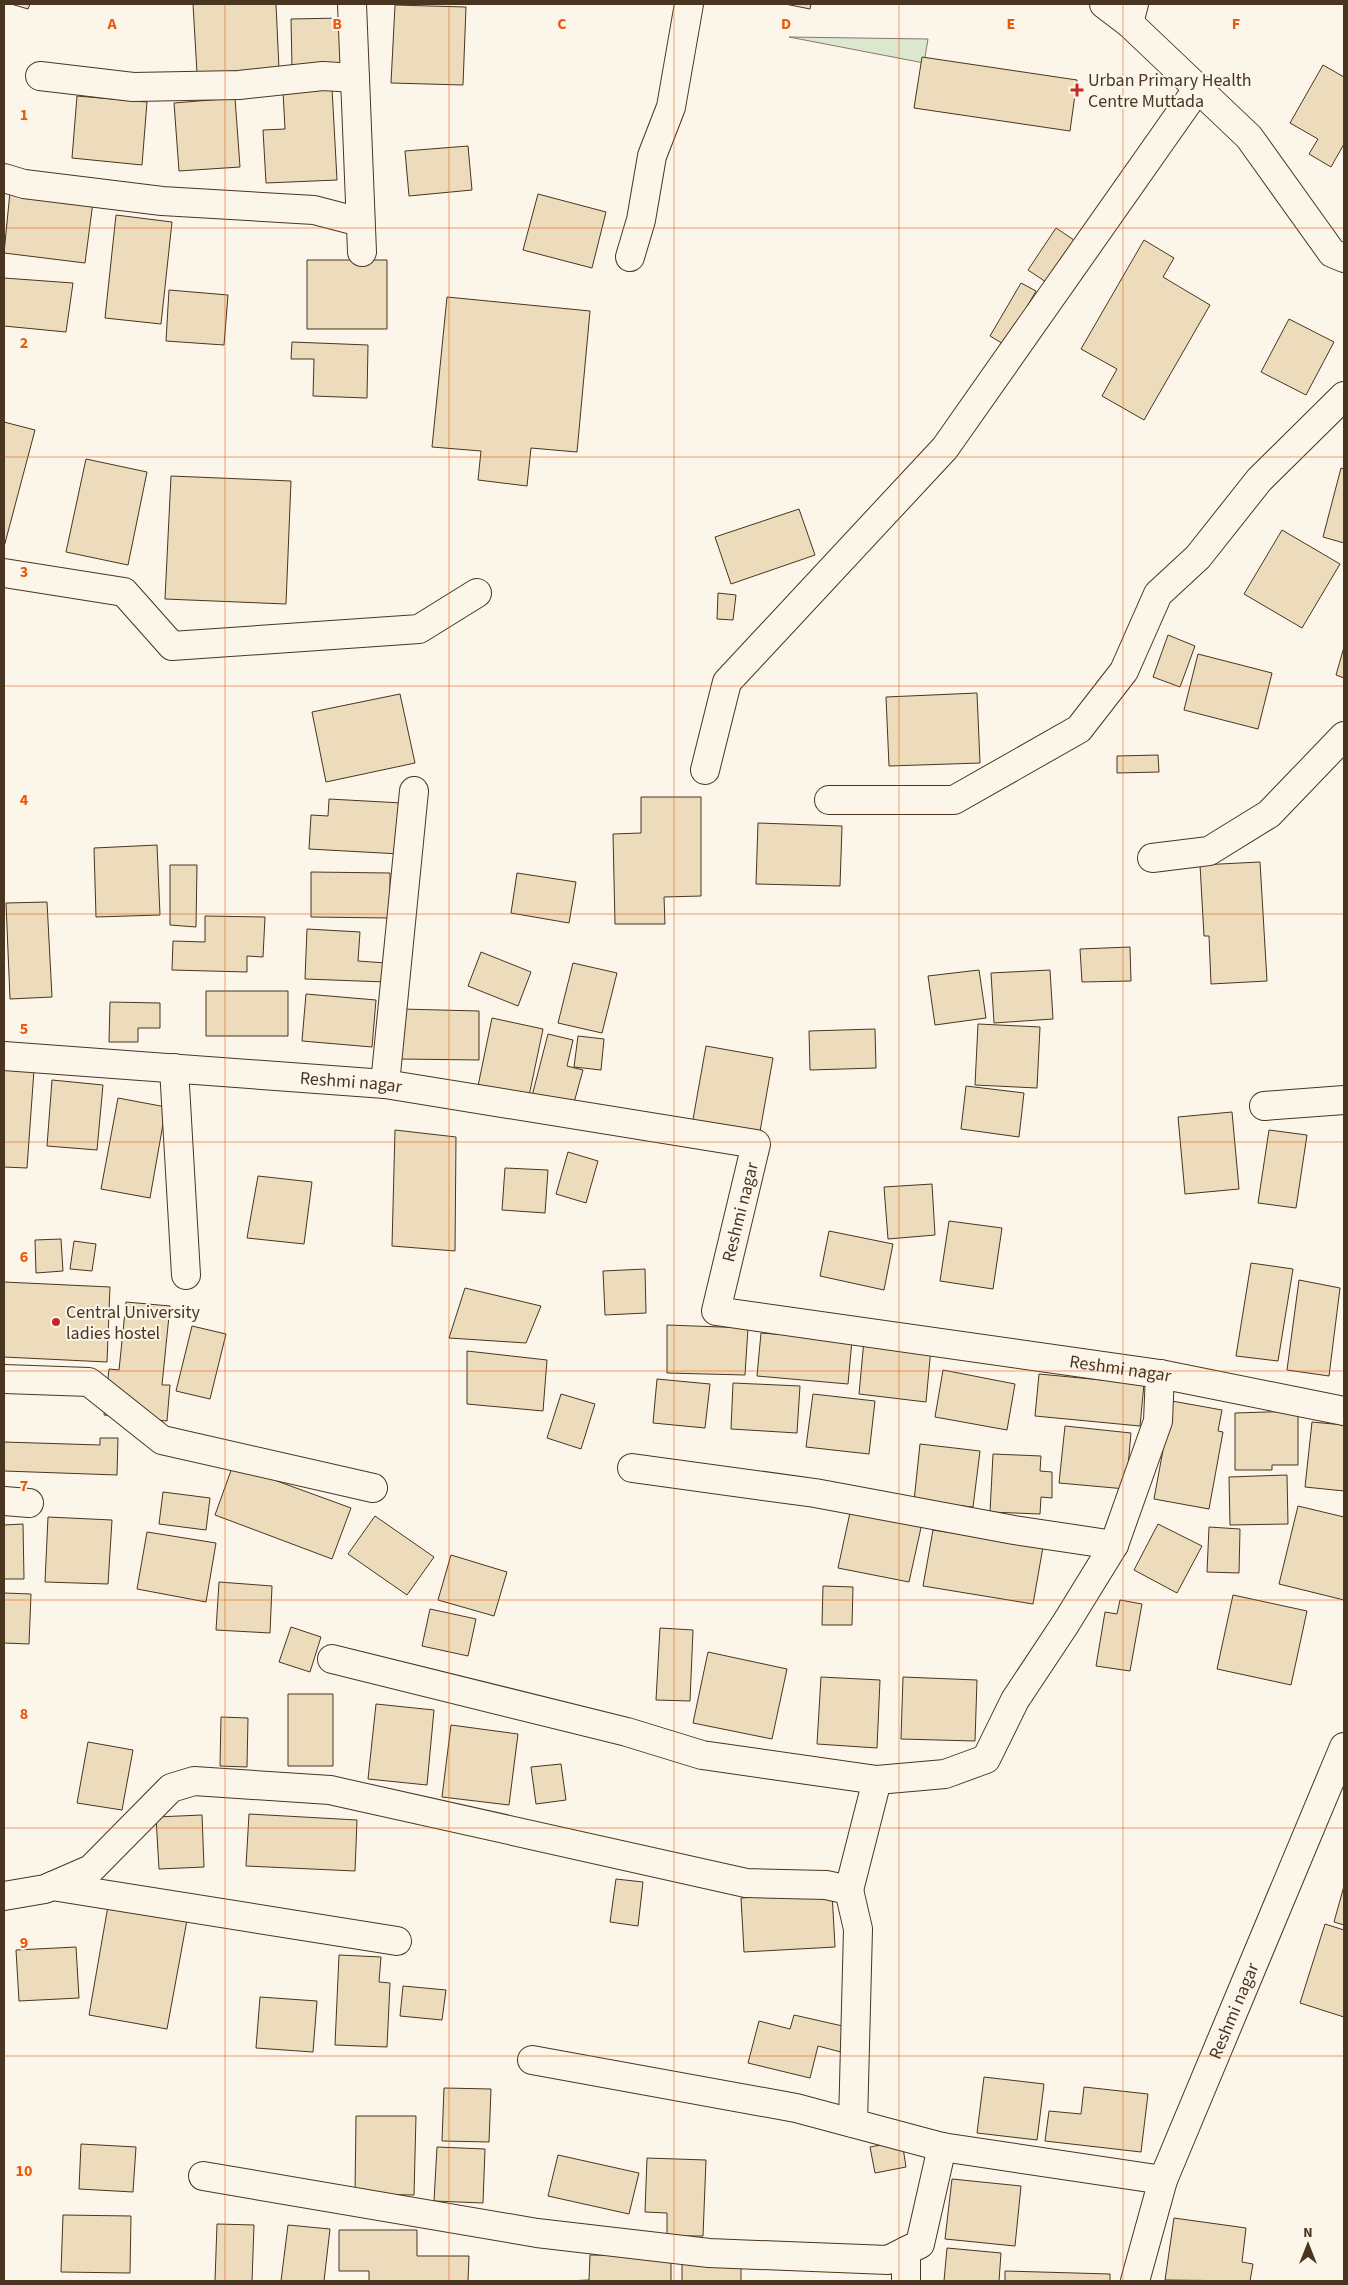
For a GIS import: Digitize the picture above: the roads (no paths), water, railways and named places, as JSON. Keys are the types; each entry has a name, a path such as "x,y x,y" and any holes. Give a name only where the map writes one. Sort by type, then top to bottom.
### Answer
{"street":[{"path":"352,4 362,252"},
{"path":"630,257 641,220 652,156 671,107 690,4"},
{"path":"1104,4 1132,14 1198,88 1249,137 1332,253 1344,258"},
{"path":"40,76 133,87 239,85 323,76 354,78"},
{"path":"705,770 727,682 945,448 1198,88"},
{"path":"4,178 24,184 162,201 314,210 360,222"},
{"path":"829,800 954,800 1079,729 1124,671 1158,594 1198,557 1259,480 1344,396"},
{"path":"4,573 124,592 172,646 419,629 477,592"},
{"path":"1152,858 1209,851 1269,814 1344,736"},
{"path":"385,1084 414,791"},
{"name":"Reshmi nagar","path":"4,1056 385,1084 756,1144 716,1311 1160,1374 1344,1410"},
{"path":"174,1068 186,1275"},
{"path":"1264,1106 1344,1100"},
{"path":"332,1659 627,1732 702,1755 877,1780 945,1774 986,1759 1015,1700 1066,1623 1114,1545 1158,1421 1160,1374"},
{"path":"4,1379 89,1382 162,1440 373,1488"},
{"path":"632,1468 815,1493 1014,1530 1114,1545"},
{"name":"Reshmi nagar","path":"1135,2281 1163,2180 1338,1780 1344,1747"},
{"path":"853,2124 858,1930 849,1890 877,1780"},
{"path":"4,1896 45,1889 91,1869 171,1788 194,1781 330,1790 746,1883 826,1885 849,1890"},
{"path":"52,1886 397,1941"},
{"path":"532,2060 796,2108 942,2147 1163,2180"},
{"path":"204,2176 537,2233 699,2252 888,2260 920,2244 942,2147"},
{"path":"906,2251 906,2281"}],"place":[{"name":"Urban Primary Health Centre Muttada","path":"1077,90"},
{"name":"Central University ladies hostel","path":"56,1322"}]}
